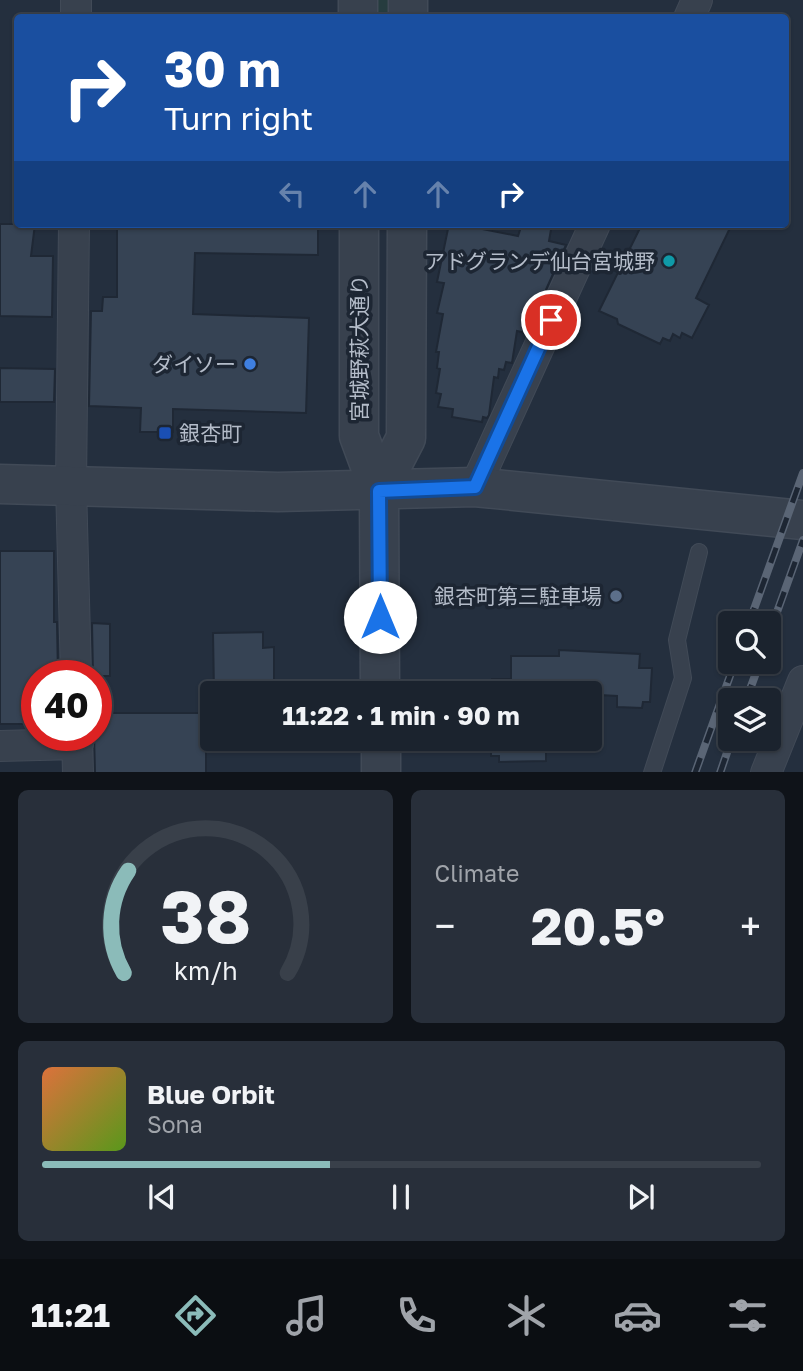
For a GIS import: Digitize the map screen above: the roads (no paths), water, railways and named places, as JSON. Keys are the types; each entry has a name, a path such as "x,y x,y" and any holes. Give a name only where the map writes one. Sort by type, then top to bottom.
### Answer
{"street":[{"path":"74,228 71,485 76,660"},
{"name":"宮城野萩大通り","path":"359,228 359,436 379,491"},
{"path":"380,681 379,491 406,438 407,228"},
{"path":"475,487 593,228"},
{"path":"0,484 278,492 475,487 803,520"},
{"path":"770,772 803,681"},
{"path":"0,746 21,747"},
{"path":"381,751 381,772"}],"lane":[{"path":"652,772 683,678 677,640 699,552"}],"railway":[{"path":"753,611 803,473"},
{"path":"777,611 803,540"},
{"path":"695,772 731,674"},
{"path":"750,688 756,674"},
{"path":"720,772 728,751"}],"place":[{"name":"アドグランデ仙台宮城野","path":"669,261"},
{"name":"ダイソー","path":"250,364"},
{"name":"銀杏町","path":"165,433"},
{"name":"銀杏町第三駐車場","path":"616,596"}]}
